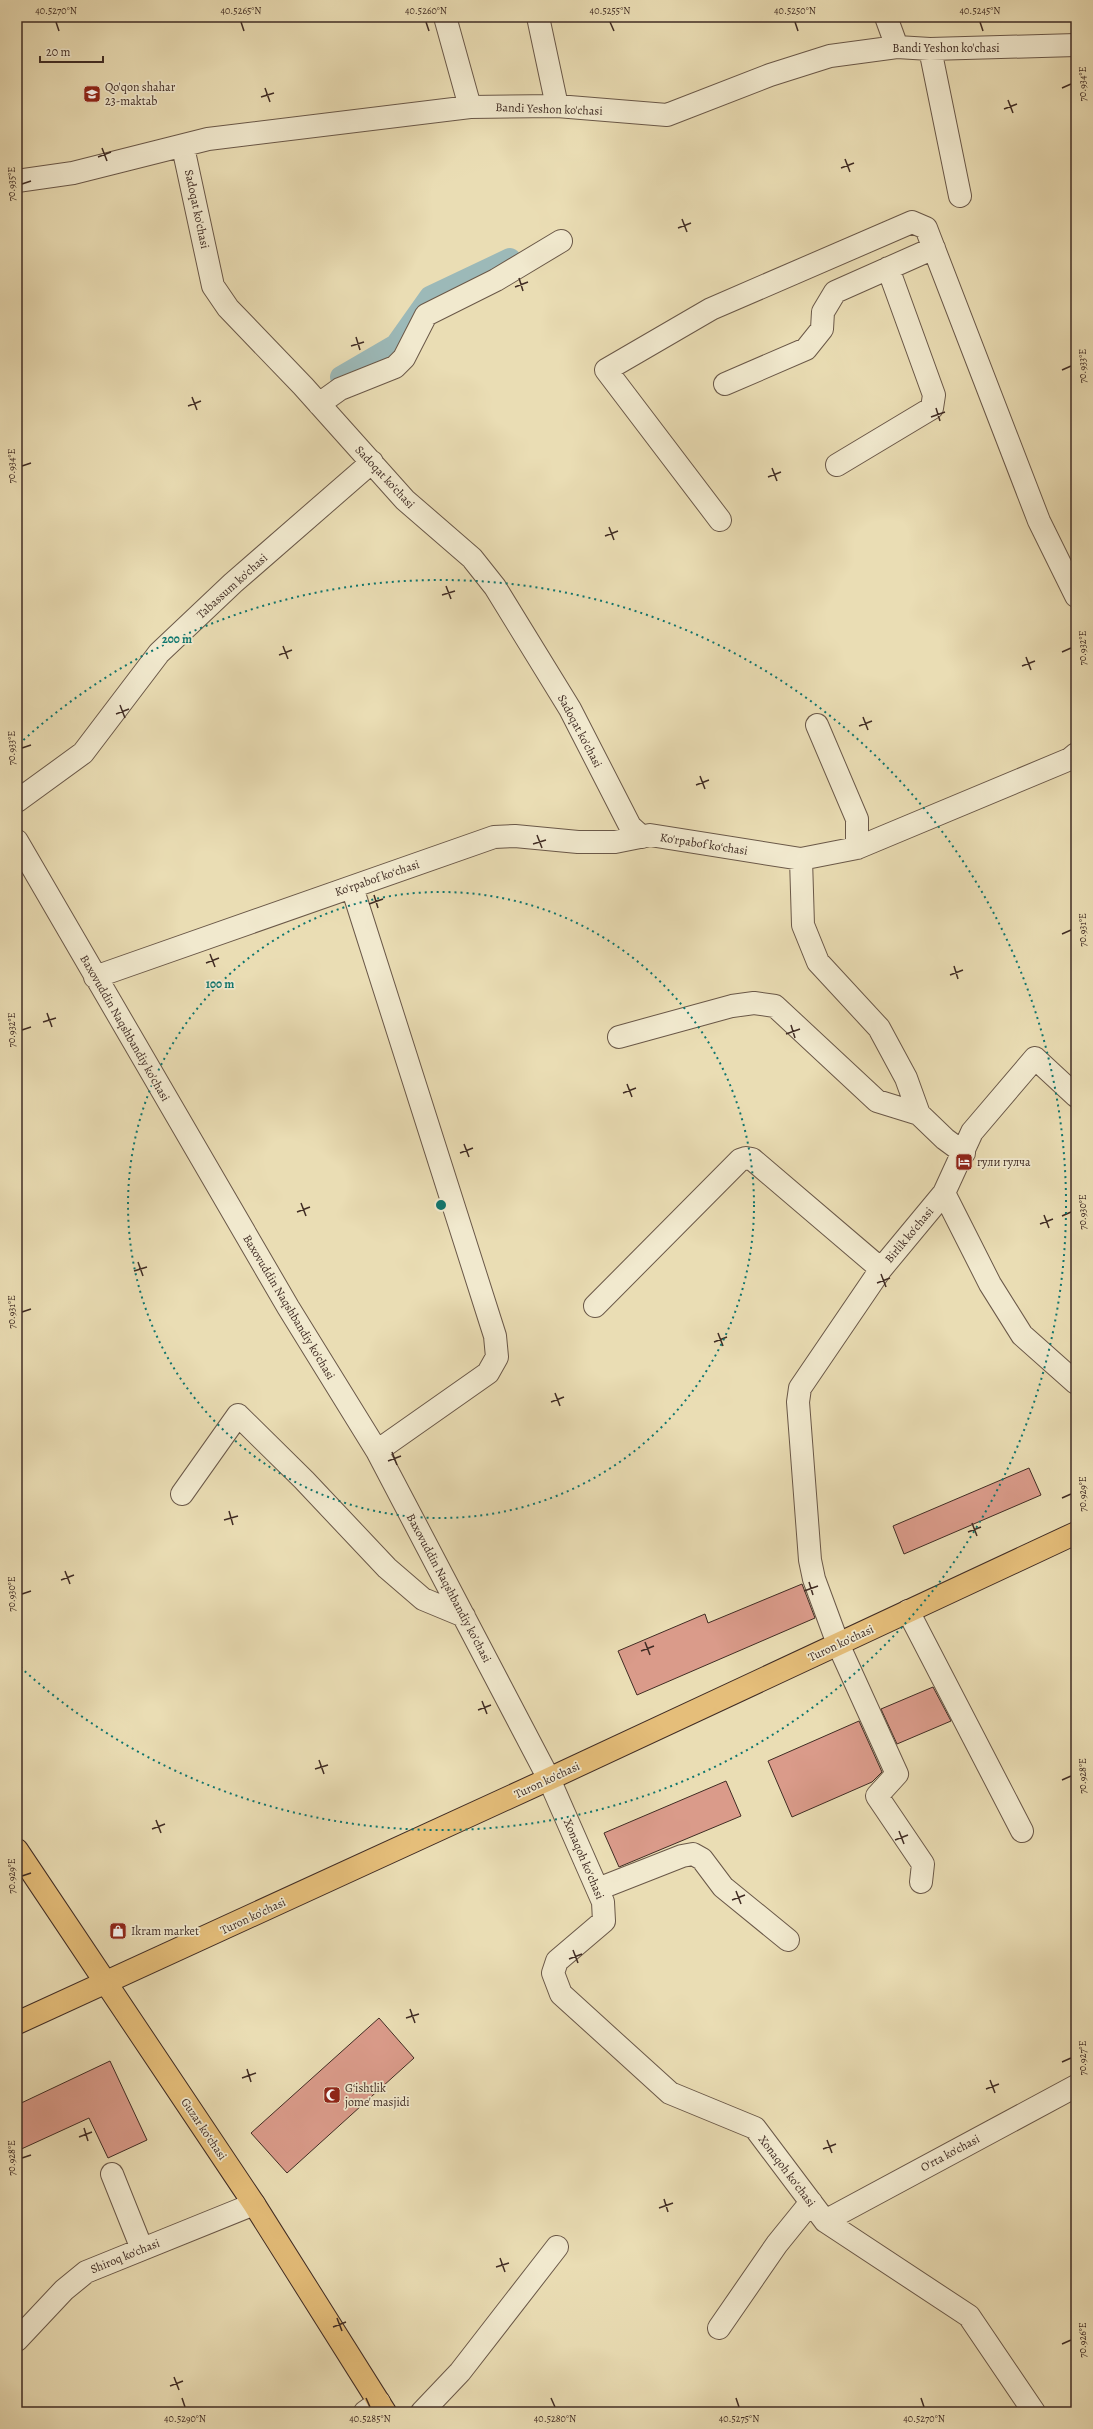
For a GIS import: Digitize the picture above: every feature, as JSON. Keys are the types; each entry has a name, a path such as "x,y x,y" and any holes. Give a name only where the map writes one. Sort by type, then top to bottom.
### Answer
{"main road":[{"name":"Turon ko'chasi","path":"17,2023 106,1984 1076,1533"},
{"name":"Guzar koʻchasi","path":"17,1850 254,2204 376,2409"}],"street":[{"path":"445,17 470,107"},
{"path":"538,17 557,106"},
{"path":"886,17 897,47"},
{"name":"Bandi Yeshon ko'chasi","path":"17,181 73,173 183,147 208,139 470,107 557,106 667,115 830,56 897,47 930,49 1076,45"},
{"path":"930,49 960,196"},
{"name":"Sadoqat ko'chasi","path":"183,147 213,286 228,308 319,404 372,462 404,500 472,558 495,587 570,709 630,826 642,837"},
{"path":"720,520 606,370 711,309 912,222 926,228 1039,521 1076,596"},
{"path":"319,404 340,390 395,367 404,358 426,315 496,280 561,241"},
{"path":"725,384 806,349 822,328 823,312 835,292 934,248"},
{"path":"837,465 932,408 934,395 888,268"},
{"name":"Tabassum ko'chasi","path":"17,801 83,753 159,653 233,583 372,462"},
{"path":"817,726 857,819 857,848"},
{"name":"Ko'rpabof koʻchasi","path":"95,977 494,837 515,836 578,842 615,842 650,835 801,859 857,848 1070,759 1076,754"},
{"name":"Baxovuddin Naqshbandiy ko'chasi","path":"17,841 288,1307 377,1451 549,1779"},
{"path":"801,859 803,925 818,962 879,1028 906,1078 919,1114"},
{"path":"352,887 496,1336 497,1357 488,1373 377,1451"},
{"path":"619,1037 732,1006 754,1003 775,1006 877,1100 919,1114 946,1139 964,1153"},
{"name":"Birlik ko'chasi","path":"921,1882 923,1864 877,1796 896,1774 838,1644 814,1578 810,1560 798,1402 800,1388 881,1269 944,1192 964,1153 972,1132 1035,1058 1076,1096"},
{"path":"595,1306 740,1160 746,1158 752,1159 881,1269"},
{"path":"944,1192 990,1284 1022,1335 1076,1383"},
{"path":"182,1494 238,1416 304,1480 387,1568 423,1599 464,1616"},
{"path":"908,1611 1022,1830"},
{"name":"Xonaqoh koʻchasi","path":"549,1779 604,1902 604,1921 557,1961 552,1973 561,1994 670,2093 755,2128 825,2220 969,2316 1034,2412"},
{"path":"598,1889 693,1854 702,1858 723,1887 788,1940"},
{"name":"O'rta ko'chasi","path":"825,2220 1076,2086"},
{"path":"112,2174 142,2249"},
{"path":"719,2328 777,2244 811,2202"},
{"name":"Shiroq ko'chasi","path":"17,2340 64,2290 86,2272 254,2204"},
{"path":"422,2412 460,2372 557,2247"}],"building":[{"path":"1029,1468 1041,1495 904,1554 893,1526"},
{"path":"802,1584 815,1618 637,1695 618,1651 705,1614 708,1623"},
{"path":"933,1687 951,1721 897,1744 881,1709"},
{"path":"859,1721 882,1772 872,1782 792,1817 768,1761"},
{"path":"726,1781 741,1816 619,1867 604,1833"},
{"name":"Gʻishtlik jome' masjidi","path":"379,2018 414,2058 287,2173 251,2133"},
{"path":"110,2061 147,2140 108,2158 89,2118 17,2151 17,2105"}],"waterway":[{"path":"341,377 396,345 430,297 510,259"}],"place":[{"name":"Qo'qon shahar 23-maktab","path":"92,94"},
{"name":"гули гулча","path":"964,1162"},
{"name":"Ikram market","path":"118,1931"},
{"name":"Gʻishtlik jome' masjidi","path":"332,2095"}]}
